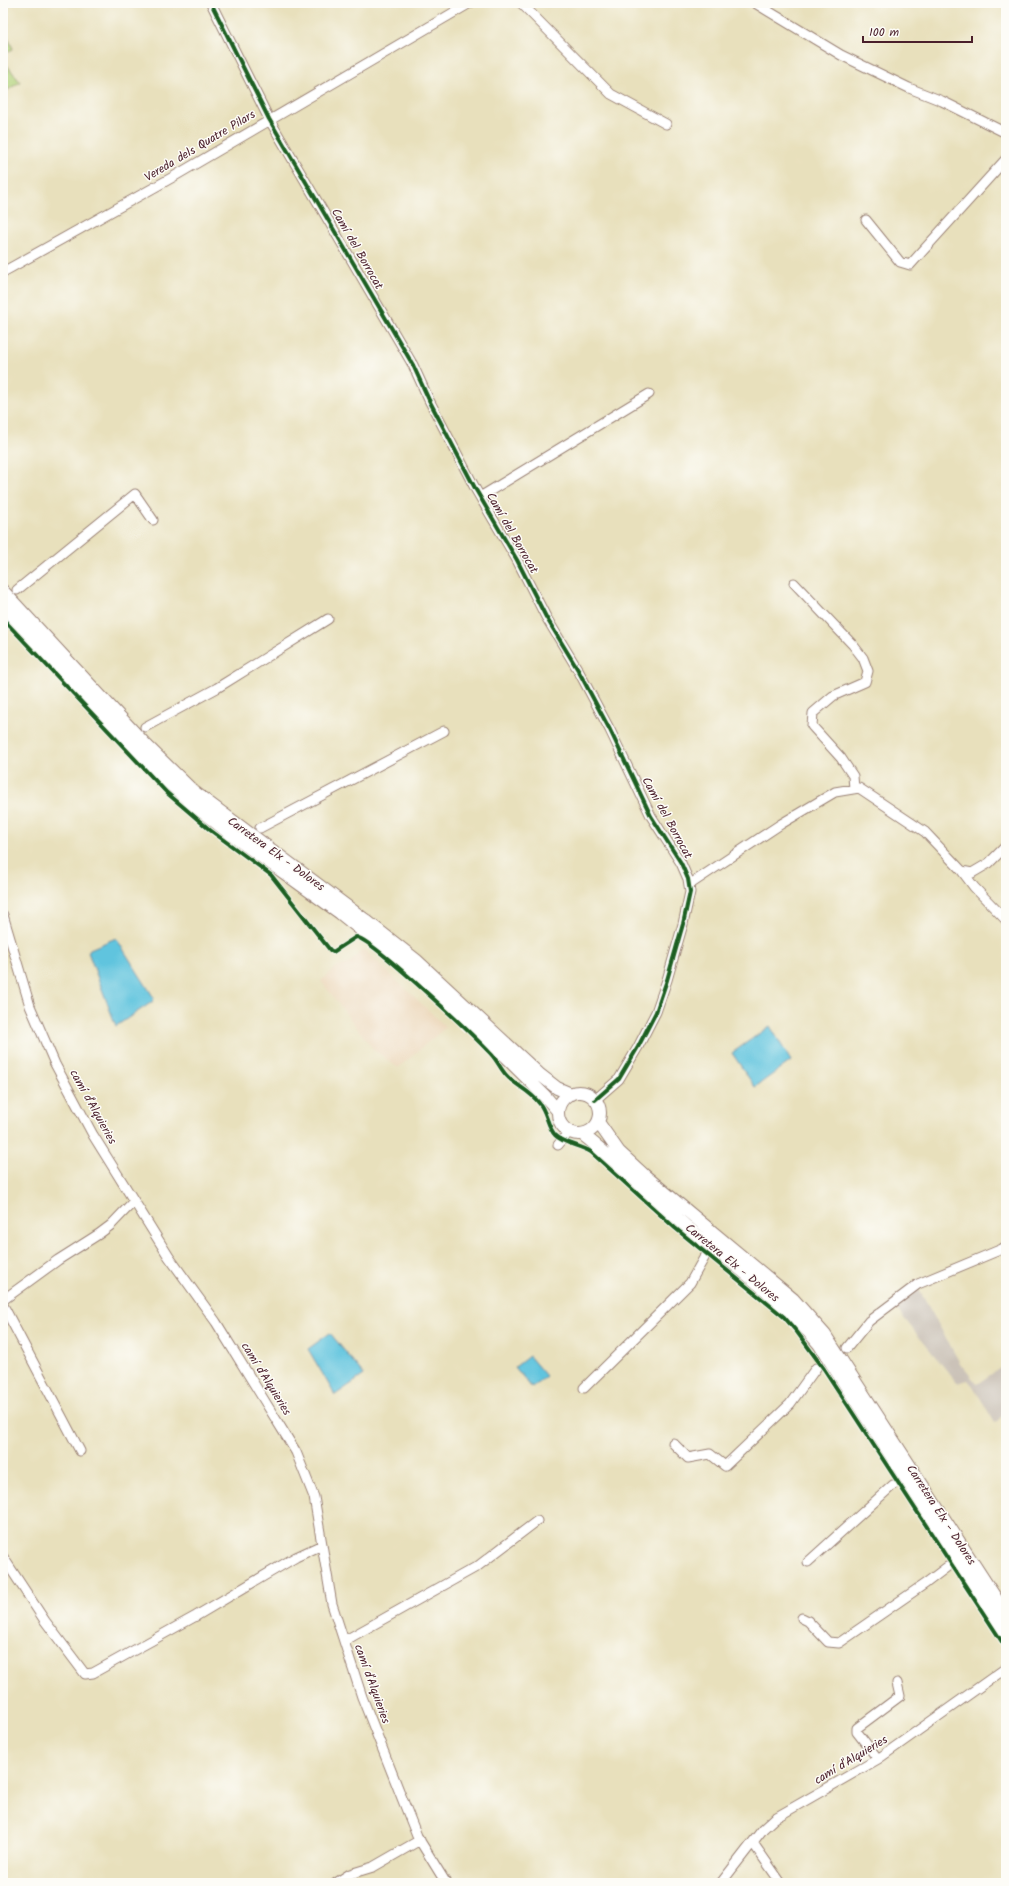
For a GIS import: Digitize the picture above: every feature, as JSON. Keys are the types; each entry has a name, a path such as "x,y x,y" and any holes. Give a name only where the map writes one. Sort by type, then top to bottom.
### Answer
{"main road":[{"name":"Carretera Elx - Dolores","path":"3,590 146,745 193,791 410,956 471,1009 539,1074 558,1088 571,1094"},
{"name":"Carretera Elx - Dolores","path":"3,606 162,777 232,836 340,913 412,970 475,1028 544,1095 558,1111"},
{"path":"579,1092 586,1094 595,1100 600,1112 598,1122 592,1130 582,1134 569,1132 560,1124 558,1111 561,1101 571,1094 579,1092"},
{"name":"Carretera Elx - Dolores","path":"598,1122 619,1152 644,1175 793,1299 825,1335 1006,1614"},
{"name":"Carretera Elx - Dolores","path":"582,1134 685,1224 777,1299 802,1323 823,1351 1006,1633"}],"street":[{"name":"Camí del Borrocat","path":"211,3 269,119 413,365 429,400 480,497 517,560 546,617 599,710 651,816 681,863 688,879 690,892 683,924 656,1012 619,1079 595,1100"},
{"name":"Vereda dels Quatre Pilars","path":"3,272 173,177 269,119 470,3"},
{"path":"521,3 611,94 666,124"},
{"path":"755,3 842,55 909,88 942,101 1006,133"},
{"path":"866,220 900,262 910,265 1006,159"},
{"path":"480,497 649,394"},
{"path":"17,590 135,494 153,520"},
{"path":"794,583 853,645 863,658 868,671 865,682 833,696 813,713 812,726 841,758 853,776 854,789"},
{"path":"145,727 218,688 328,619"},
{"path":"260,828 444,731"},
{"path":"689,885 782,824 835,792 859,788 925,832 1006,920"},
{"path":"962,871 972,873 989,863 1006,846"},
{"name":"camí d'Alquieries","path":"3,915 30,1006 56,1064 93,1135 169,1257 216,1322 296,1452 314,1497 332,1604 362,1697 420,1840 446,1883"},
{"path":"558,1145 569,1132"},
{"path":"3,1300 58,1260 105,1230 134,1201"},
{"path":"847,1348 870,1321 918,1284 1006,1246"},
{"path":"584,1388 690,1284 704,1258"},
{"path":"3,1305 80,1451"},
{"path":"673,1443 688,1458 710,1454 725,1466 790,1404 816,1368"},
{"path":"808,1562 893,1485"},
{"path":"344,1641 417,1598 478,1566 537,1521"},
{"path":"3,1558 45,1621 84,1674 93,1673 196,1616 296,1557 322,1545"},
{"path":"802,1618 808,1621 828,1642 838,1643 947,1567"},
{"name":"camí d'Alquieries","path":"721,1883 753,1842 775,1818 878,1759 1006,1668"},
{"path":"878,1759 857,1732 857,1728 900,1696 897,1683"},
{"path":"336,1883 350,1874 373,1867 420,1840"},
{"path":"753,1842 781,1883"}],"shaded area":[{"path":"362,950 366,951 446,1027 398,1068 374,1050 321,981 336,967 350,963"},
{"path":"918,1288 960,1363 977,1384 1006,1364 1006,1412 995,1423 968,1380 957,1383 894,1306"}],"green space":[{"path":"3,26 13,49 3,54"},
{"path":"3,60 20,82 3,93"}],"water":[{"path":"116,938 154,998 152,1002 116,1026 88,952 90,949"},
{"path":"770,1026 791,1061 755,1087 732,1053"},
{"path":"330,1333 364,1375 335,1395 308,1349"},
{"path":"529,1356 546,1376 532,1388 515,1367"}],"cycle path":[{"path":"211,3 269,119 413,365 429,400 476,490 517,560 546,617 578,670 610,730 651,816 681,863 688,879 690,892 683,924 656,1012 619,1079 595,1100"},
{"path":"3,619 167,793 210,830 271,875 330,950 333,952 356,937 366,942 401,970 481,1044 509,1078 536,1099 542,1107 555,1135 591,1152 675,1228 784,1317 824,1369 1006,1648"}]}
